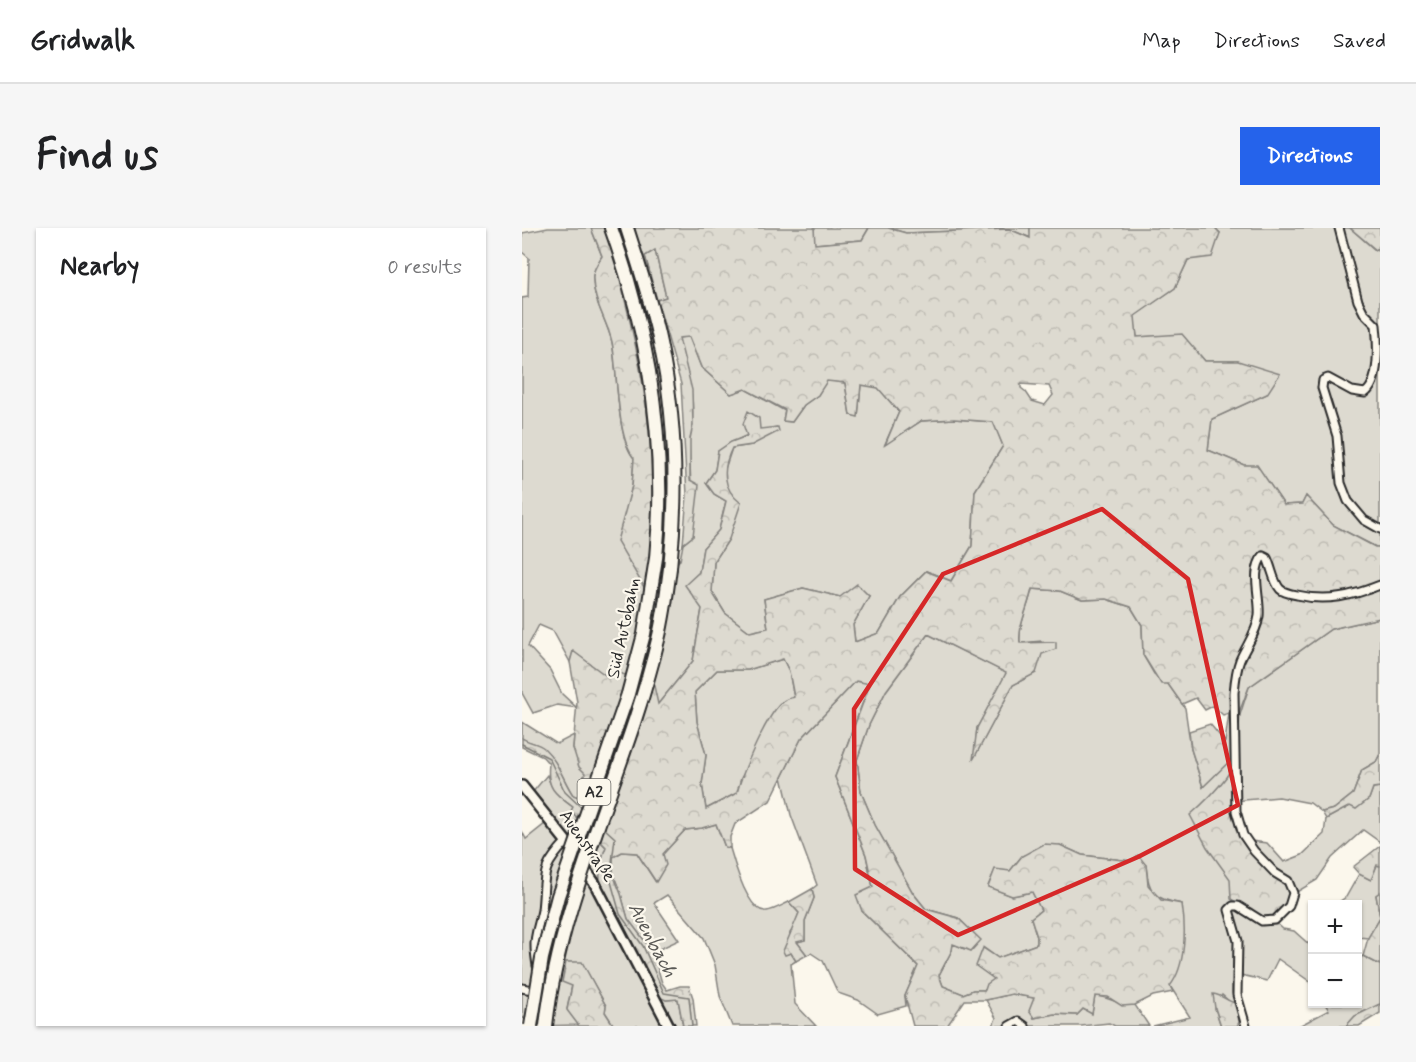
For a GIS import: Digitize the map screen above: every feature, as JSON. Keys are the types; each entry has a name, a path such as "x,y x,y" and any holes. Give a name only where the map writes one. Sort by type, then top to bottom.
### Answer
{"highway":[{"name":"Süd Autobahn","path":"531,1026 542,958 558,896 628,694 650,603 656,558 660,500 657,425 645,348 611,228"},
{"name":"Süd Autobahn","path":"548,1026 556,962 573,901 640,704 658,640 670,568 675,502 672,421 660,343 643,276 627,228"}],"street":[{"path":"1339,228 1358,302 1364,313 1376,325 1378,372 1370,390 1365,393 1352,391 1328,378 1323,380 1322,388 1337,436 1341,483 1348,501 1364,520 1380,529"},
{"path":"1246,1026 1237,995 1238,941 1228,910 1233,906 1238,906 1262,921 1275,920 1289,906 1293,894 1288,881 1275,873 1254,851 1243,835 1236,811 1234,693 1239,663 1256,629 1259,617 1257,572 1260,559 1263,556 1267,558 1277,586 1282,591 1296,595 1336,598 1357,594 1380,585"},
{"name":"Auenstraße","path":"522,786 566,842 607,905 669,1026"},
{"path":"532,990 538,976 534,945 542,909 545,872 552,858 566,842"},
{"path":"522,988 532,990"},
{"path":"532,990 548,1026"},
{"path":"1010,1026 1018,1021 1025,1026"}],"highlighted area":[{"path":"1102,509 1188,579 1238,805 1138,857 958,935 855,869 854,709 943,574"}],"green space":[{"path":"548,228 591,228 602,256 594,271 593,285 612,342 624,436 634,458 632,486 627,507 629,563 680,560 683,544 693,536 689,439 693,414 688,376 678,338 689,336 701,367 731,394 745,389 785,411 783,421 792,422 804,405 818,395 826,380 845,383 850,415 858,416 861,384 878,387 899,412 885,444 921,421 954,419 994,422 1003,446 975,491 972,546 951,581 926,571 900,597 879,633 855,642 853,625 869,596 840,597 803,588 764,599 768,628 750,632 725,613 712,592 714,562 729,539 732,496 726,485 725,469 732,448 752,445 777,427 761,430 718,451 715,470 706,483 714,494 726,501 719,530 703,548 699,572 702,609 693,661 658,704 609,678 573,652 570,662 553,631 539,625 528,646 550,670 562,694 577,708 557,705 533,713 522,693 522,298 528,297 529,258 522,252 522,233"},
{"path":"591,228 814,228 815,244 862,240 869,228 888,228 906,233 1009,229 1030,238 1030,228 1215,228 1220,233 1212,257 1188,260 1175,288 1135,316 1137,337 1182,334 1205,361 1238,361 1280,374 1267,394 1212,419 1208,450 1244,465 1257,465 1284,505 1302,504 1306,496 1333,525 1375,547 1380,547 1380,618 1331,629 1249,687 1240,710 1238,753 1203,787 1191,749 1189,731 1210,724 1225,742 1229,713 1223,715 1213,706 1205,710 1196,698 1182,704 1168,684 1161,684 1143,655 1142,625 1131,607 1106,599 1082,600 1060,591 1032,589 1022,623 1020,643 1056,642 1056,649 1042,654 1036,673 1013,685 973,760 977,728 1006,673 928,634 886,691 869,725 857,760 861,792 875,825 913,893 926,909 958,918 981,940 971,951 953,944 939,975 943,986 963,994 973,990 985,990 987,984 994,979 976,966 983,948 998,958 1037,944 1031,918 1041,910 1032,892 1012,896 988,887 995,869 1010,871 1022,856 1044,844 1060,845 1082,855 1131,861 1138,855 1146,865 1148,885 1161,900 1182,904 1184,947 1179,968 1170,986 1173,992 1153,996 1135,1005 1122,1006 1108,997 1095,996 1092,1014 1083,1009 1077,1015 1054,1014 1034,1018 1029,1011 1034,998 1012,994 986,1000 965,1000 947,1026 913,1026 905,996 918,966 862,911 856,895 873,887 866,855 835,777 870,684 856,681 801,739 770,801 735,824 730,837 730,848 725,847 716,824 685,830 663,854 666,865 656,882 637,853 622,852 613,857 613,874 628,919 653,952 662,983 667,990 689,986 693,998 696,1026 683,1026 678,999 666,1000 657,996 612,910 601,882 600,869 606,847 571,811 573,807 553,790 549,779 549,764 543,757 522,747 522,738 544,748 557,765 573,795 578,797 585,773 579,767 573,748 577,702 570,662 573,651 609,678 620,673 654,686 658,704 693,661 702,609 685,585 699,572 703,548 719,530 726,501 714,494 706,483 715,470 718,451 731,442 747,436 743,424 748,411 759,418 760,429 778,427 779,431 752,445 732,448 725,470 727,485 741,503 729,539 714,562 712,592 725,613 750,632 768,628 764,599 803,588 840,597 857,584 869,596 853,625 855,642 879,633 900,597 926,571 951,581 972,546 975,491 1003,446 993,422 954,419 921,421 885,445 899,412 878,388 861,385 858,417 850,415 845,383 827,381 818,395 804,405 792,422 783,421 785,410 745,389 731,394 701,367 689,337 679,338 692,390 690,480 699,485 693,536 683,544 687,495 681,384 657,300 666,297 655,250 645,256 650,273 621,284 639,362 650,438 652,516 649,556 680,559 659,589 644,587 617,541 632,486 634,458 628,448 621,420 612,342 593,285 594,271 602,256","holes":["1021,384 1049,386 1053,395 1045,405 1032,401 1021,388","783,659 789,671 794,697 785,700 771,716 750,757 737,793 706,809 702,784 706,755 697,722 695,692 717,670 748,670"]},
{"path":"814,228 869,228 862,240 814,244"},
{"path":"888,228 1030,228 1031,238 1009,229 906,233"},
{"path":"1215,228 1350,228 1375,250 1380,245 1380,547 1333,525 1306,496 1302,504 1284,505 1257,466 1244,465 1208,450 1212,419 1267,394 1238,361 1205,361 1182,335 1137,337 1134,316 1175,288 1188,260 1220,233"},
{"path":"1350,228 1380,228 1380,245 1376,250"},
{"path":"655,250 666,297 657,300 645,256"},
{"path":"1032,589 1060,591 1082,600 1106,599 1131,607 1142,625 1143,655 1154,674 1168,684 1185,708 1191,749 1203,787 1239,718 1249,687 1331,629 1380,618 1380,754 1376,762 1362,770 1353,794 1334,809 1322,812 1310,803 1279,797 1233,801 1232,787 1238,777 1232,766 1220,786 1191,815 1220,863 1242,890 1283,929 1294,931 1308,943 1308,980 1278,959 1267,981 1232,973 1232,993 1236,1003 1230,1002 1222,995 1215,1008 1221,1026 1153,1026 1190,1017 1170,986 1182,904 1159,897 1154,893 1146,865 1082,855 1060,845 1022,856 1010,871 995,870 988,886 1012,896 1032,892 1041,910 1031,918 1037,944 998,958 984,948 995,979 985,990 973,990 963,994 943,986 939,975 952,950 953,943 964,949 980,940 958,918 926,909 913,893 875,825 861,792 857,760 869,725 886,691 928,634 1007,673 977,728 974,758 1013,685 1035,673 1041,641 1020,643 1022,623"},
{"path":"783,659 789,671 794,698 741,778 737,793 706,809 702,784 706,755 697,722 695,692 717,670 748,670"},
{"path":"856,681 870,683 835,777 866,855 873,887 862,911 918,966 905,996 906,1006 878,1014 858,1000 838,993 823,961 811,953 807,955 797,942 805,940 805,921 814,898 812,889 817,885 791,815 782,777 801,739"},
{"path":"522,722 557,744 574,735 573,748 585,773 578,797 573,795 549,754 539,745 522,738"},
{"path":"1380,754 1380,787 1373,788 1369,799 1356,809 1350,806 1326,819 1322,812 1334,809 1353,794 1362,770 1376,762"},
{"path":"1238,761 1238,777 1231,790 1234,820 1245,844 1279,876 1285,885 1290,896 1278,915 1260,918 1231,899 1230,879 1207,847 1190,815 1214,792"},
{"path":"547,775 557,794 573,807 571,812 606,847 600,864 600,878 612,910 666,1000 678,999 683,1026 614,1026 605,1012 606,1006 582,963 566,962 572,985 567,1009 579,1025 534,1026 522,1017 522,831 526,839 551,819 532,793"},
{"path":"1380,787 1380,842 1363,830 1332,858 1317,880 1290,896 1281,878 1255,857 1242,840 1267,843 1284,862 1302,855 1324,834 1326,819 1369,799 1373,788"},
{"path":"716,824 725,847 730,848 743,886 754,904 760,910 767,911 789,902 799,913 790,933 791,953 796,961 791,964 795,1004 816,1026 732,1026 720,996 715,965 704,938 667,895 654,903 679,940 653,952 628,919 613,874 613,857 622,852 637,853 655,881 663,854 685,830"},
{"path":"1380,846 1380,866 1377,865 1371,880 1359,874 1353,867"},
{"path":"1377,865 1380,866 1380,892 1376,895 1380,917 1368,938 1362,937 1362,900 1342,900 1346,897 1359,874 1371,880"},
{"path":"812,889 814,898 805,921 805,940 797,942 807,955 796,961 791,953 785,955 783,951 799,913 789,902"},
{"path":"1380,892 1380,917 1376,895"},
{"path":"1380,917 1380,965 1363,956 1368,938"},
{"path":"1362,957 1380,965 1380,1004 1355,1016 1346,1026 1299,1026 1329,1010 1328,1008 1362,1008"},
{"path":"566,962 582,962 614,1026 579,1026 567,1010 572,986 562,982"},
{"path":"1012,994 1034,998 1034,1018 1054,1014 1077,1015 1083,1009 1092,1013 1095,996 1135,1005 1149,1026 1115,1026 1109,1023 1081,1026 993,1026 996,1018 986,1000"},
{"path":"1213,994 1236,1003 1239,1022 1237,1026 1221,1026"},
{"path":"1380,1004 1380,1013 1359,1026 1346,1026 1355,1016"}],"waterway":[{"name":"Auenbach","path":"522,744 549,758 565,792 582,808"},
{"name":"Auenbach","path":"604,828 615,838 610,878 620,914 643,946 664,993 689,997 692,1026"}]}
